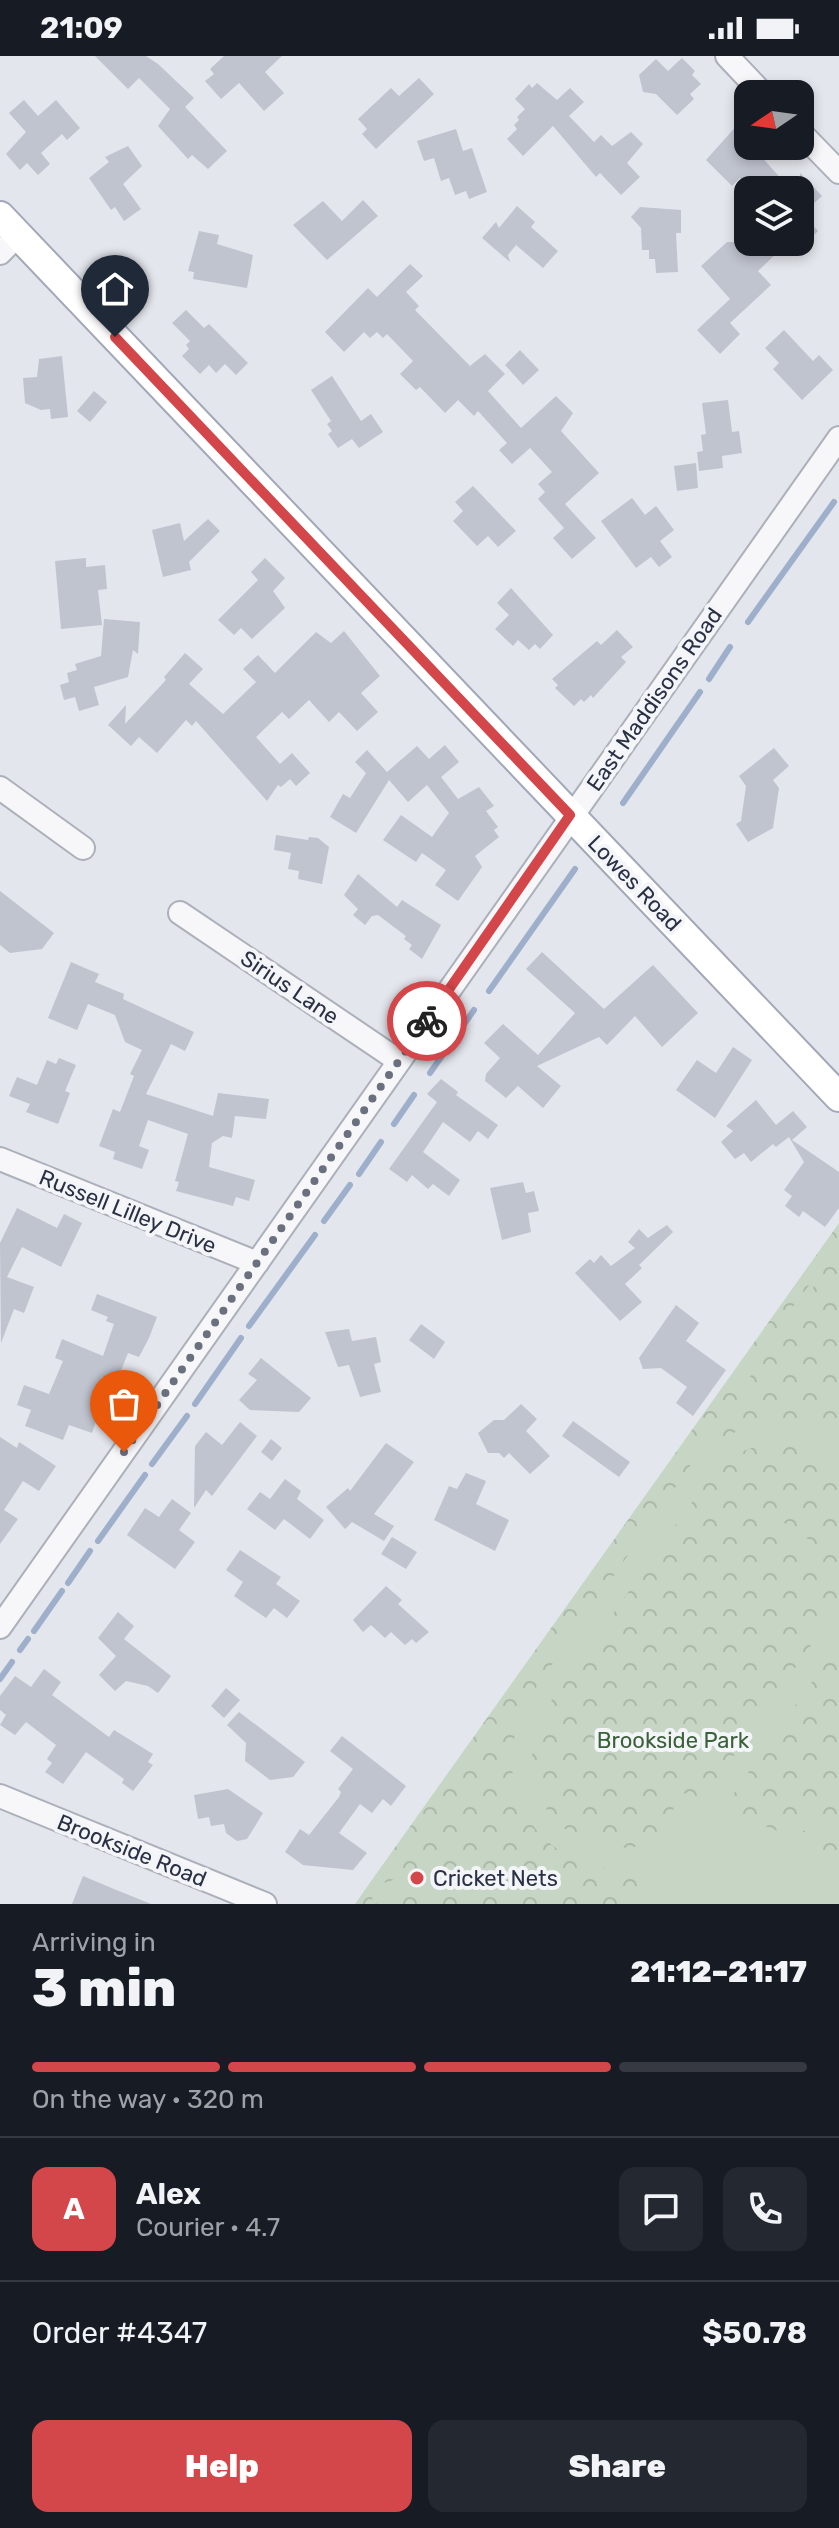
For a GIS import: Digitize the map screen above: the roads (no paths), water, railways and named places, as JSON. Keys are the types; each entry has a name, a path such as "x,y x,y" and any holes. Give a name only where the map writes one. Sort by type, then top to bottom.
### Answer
{"main road":[{"name":"Lowes Road","path":"6,234 839,1097"}],"street":[{"path":"727,56 750,80"},
{"path":"814,146 839,172"},
{"name":"East Maddisons Road","path":"0,1627 570,815 839,438"},
{"path":"0,788 83,848"},
{"name":"Sirius Lane","path":"180,913 399,1061"},
{"name":"Russell Lilley Drive","path":"0,1159 257,1263"},
{"name":"Brookside Road","path":"0,1796 265,1904"}],"waterway":[{"path":"748,622 834,502"},
{"path":"709,679 730,647"},
{"path":"623,803 700,692"},
{"path":"489,991 575,869"},
{"path":"430,1073 474,1010"},
{"path":"394,1124 414,1095"},
{"path":"359,1174 381,1142"},
{"path":"324,1221 350,1185"},
{"path":"249,1326 315,1235"},
{"path":"195,1404 241,1338"},
{"path":"152,1464 187,1416"},
{"path":"98,1541 145,1475"},
{"path":"68,1583 90,1551"},
{"path":"34,1631 62,1591"},
{"path":"20,1650 28,1639"},
{"path":"0,1679 12,1662"}],"place":[{"name":"Cricket Nets","path":"417,1878"}],"park label":[{"name":"Brookside Park","path":"673,1740"}]}
